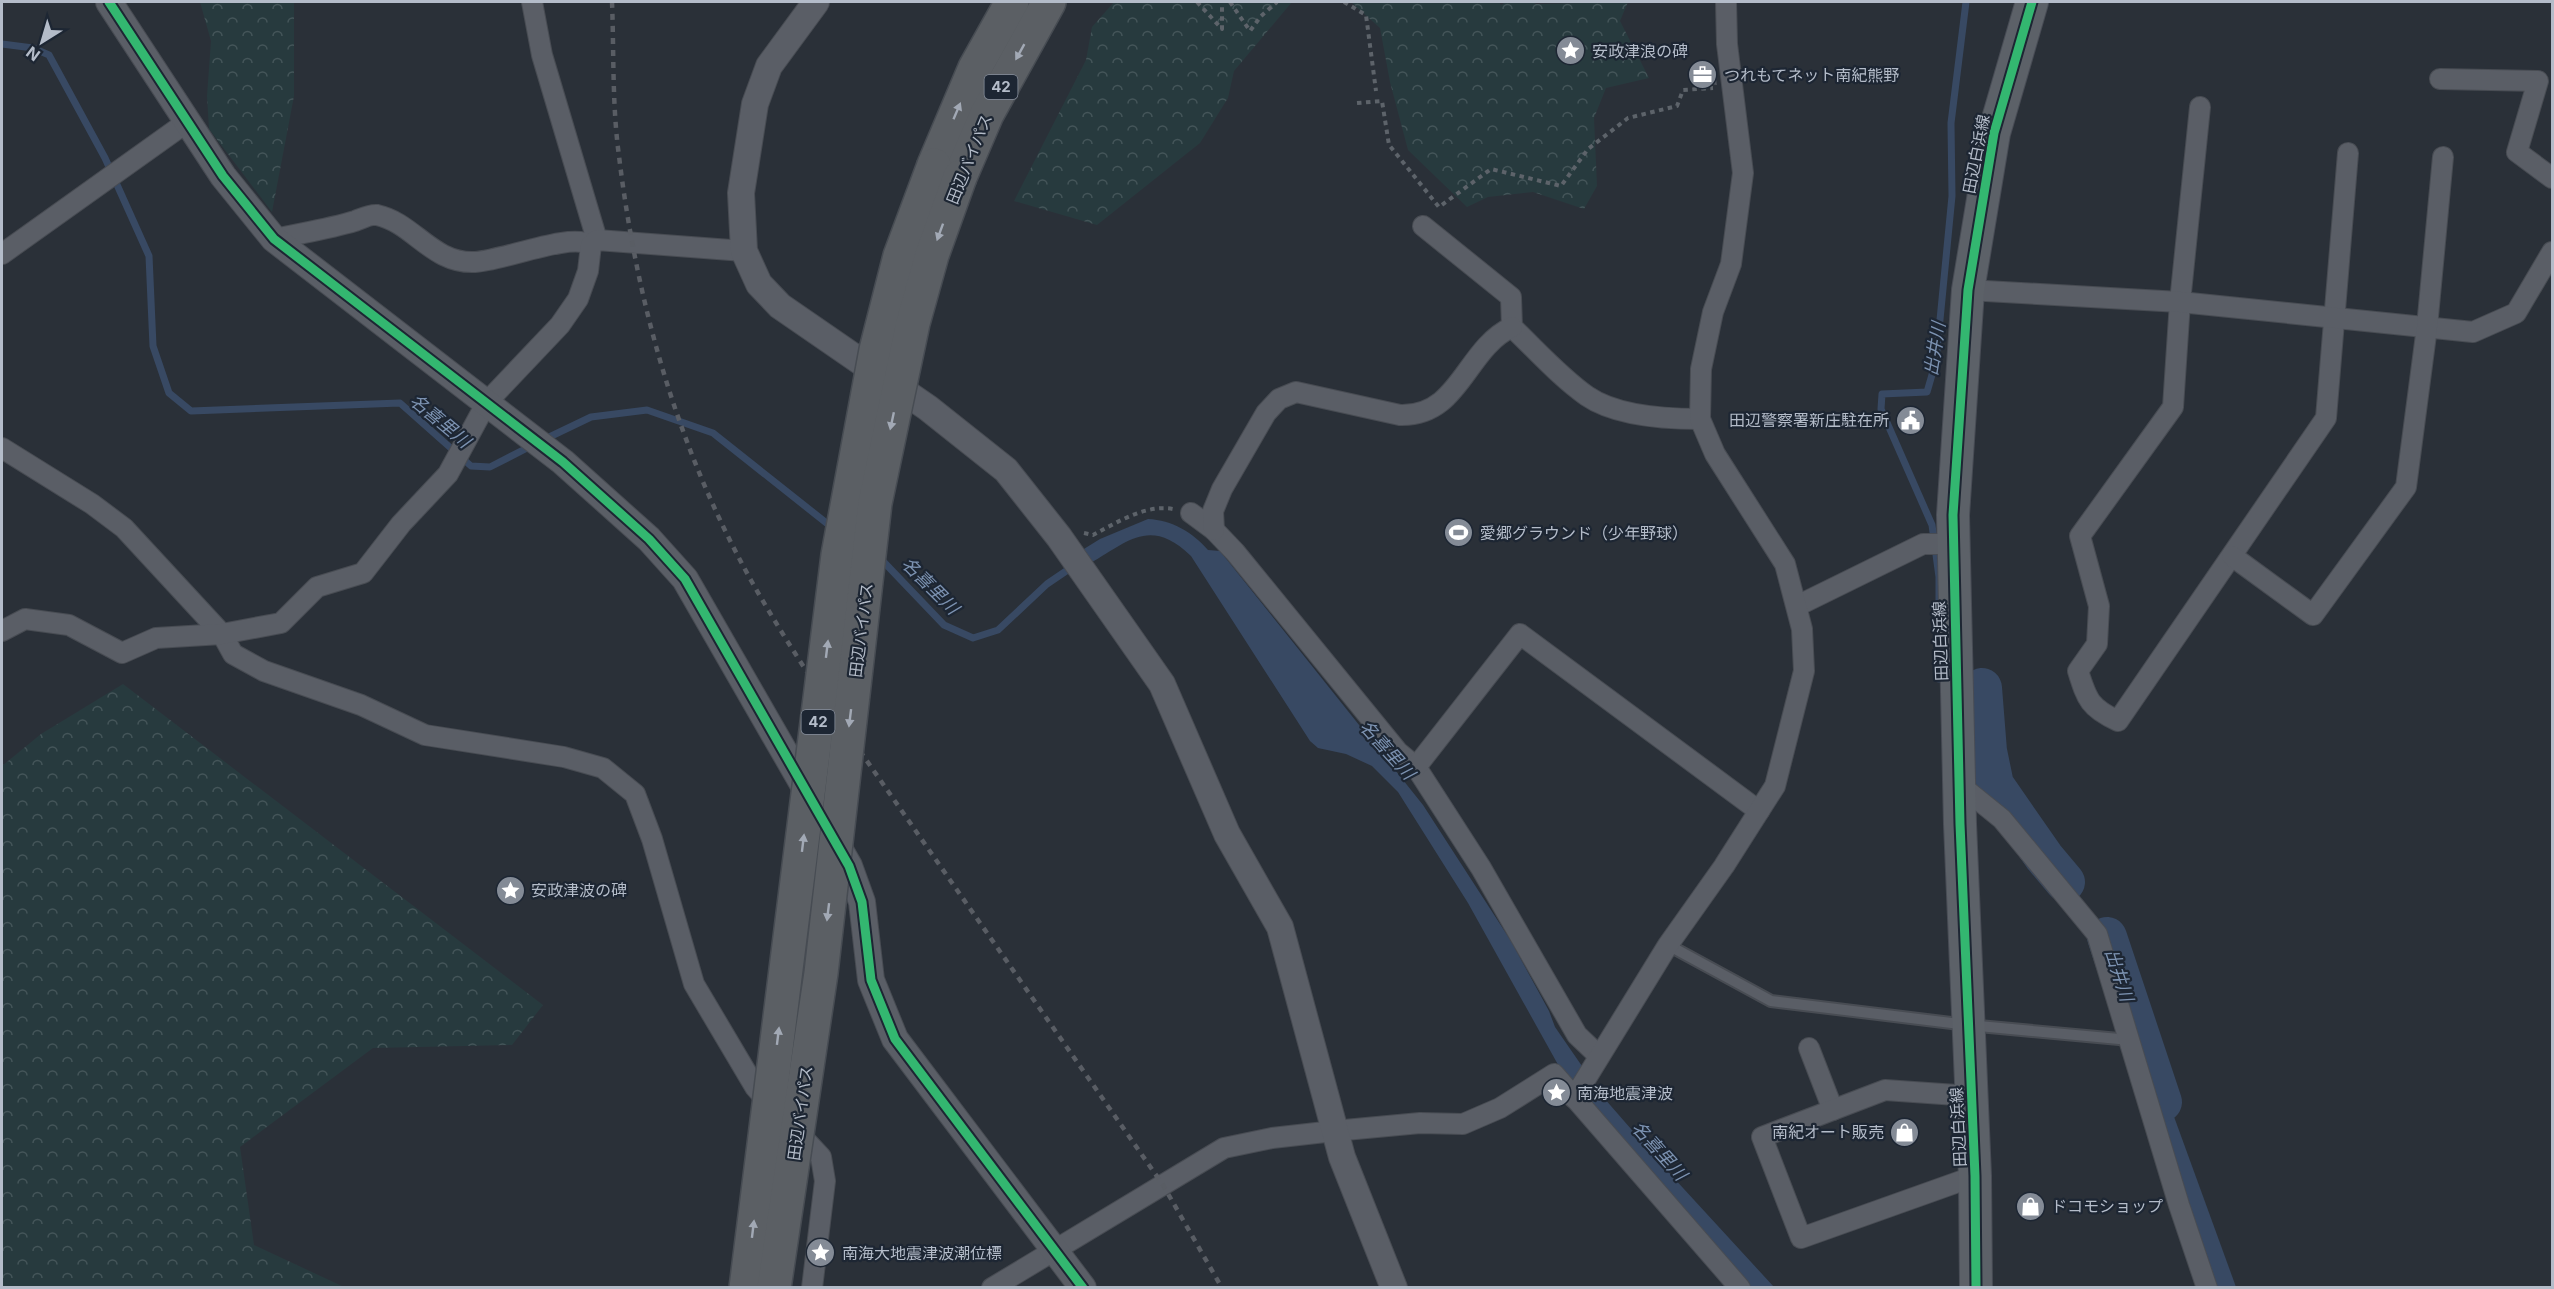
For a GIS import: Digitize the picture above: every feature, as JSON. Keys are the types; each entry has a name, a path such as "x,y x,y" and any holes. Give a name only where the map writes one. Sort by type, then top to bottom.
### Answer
{"highway":[{"name":"田辺バイパス","path":"774,1287 821,973 875,503 913,323 932,255 947,171 975,68 1012,2"},
{"name":"田辺バイパス","path":"746,1287 838,555 876,350 900,256 947,171 987,114 1049,2"}],"main road":[{"name":"田辺白浜線","path":"1976,1287 1975,1176 1960,784 1938,544 1968,290 1994,133 2032,2"}],"street":[{"path":"109,2 223,176 274,239 563,462 649,538 685,579 849,866 862,902 871,980 895,1039 1083,1287"},
{"path":"2,631 25,619 69,625 122,653 156,638 222,634 281,623 317,587 363,573 401,524 448,474 487,402 560,325 578,299 588,271 594,242 542,55 532,2"},
{"path":"816,2 770,66 755,104 741,193 744,251 759,284 780,306 928,408 1006,470 1061,540 1162,684 1227,834 1280,927 1334,1131 1394,1287"},
{"path":"1575,1095 1668,945 1775,786 1804,671 1802,629 1785,564 1715,454 1700,419 1701,369 1713,312 1731,264 1743,173 1732,86 1726,2"},
{"path":"2440,79 2538,81 2517,152 2553,178"},
{"path":"2200,107 2180,302 2173,407 2080,536 2099,606 2097,644 2078,671 2086,699 2099,712 2118,721 2326,418 2348,153"},
{"path":"2,254 187,122"},
{"path":"2232,556 2313,615 2406,487 2427,327 2444,157"},
{"path":"274,239 346,224 374,215 395,222 444,258 472,262 498,260 555,243 584,241 744,251"},
{"path":"1423,226 1511,297 1512,327 1588,397 1614,408 1645,415 1674,419 1700,419"},
{"path":"1968,290 2180,302 2473,332 2516,313 2553,252"},
{"path":"1214,530 1213,511 1222,489 1266,413 1279,399 1296,392 1400,415 1415,416 1443,401 1489,343 1499,333 1512,327"},
{"path":"2,448 92,504 124,528 222,634 234,654 264,671 361,705 426,735 564,757 603,768 635,794 652,839 694,984 755,1087 821,1157 825,1181 813,1287"},
{"path":"1191,513 1214,530 1235,552 1398,752 1416,767 1481,868 1577,1035 1597,1060"},
{"path":"1797,606 1938,544"},
{"path":"1416,767 1520,634 1759,811"},
{"path":"1960,784 2002,819 2097,934 2179,1205 2207,1287"},
{"path":"1809,1048 1833,1110"},
{"path":"992,1287 1224,1148 1272,1137 1420,1123 1463,1124 1500,1108 1554,1074 1575,1095 1740,1287"},
{"path":"1971,1096 1885,1090 1762,1137 1801,1238 1975,1176"}],"lane":[{"path":"1668,945 1771,1001 1968,1025 2130,1040"}],"path":[{"path":"1197,2 1222,29 1222,2"},
{"path":"1230,2 1250,31 1261,16 1277,2"},
{"path":"1344,2 1366,15 1376,90"},
{"path":"1357,103 1382,101 1389,145 1438,207 1491,169 1560,186 1588,149 1628,118 1677,106 1683,90 1732,86"},
{"path":"1061,540 1069,529 1093,535 1135,514 1165,507 1191,513"}],"green space":[{"path":"200,2 294,2 294,96 272,212 209,129 207,96 211,41"},
{"path":"1114,2 1292,2 1234,71 1228,98 1200,143 1097,225 1014,201 1086,60 1092,27"},
{"path":"1351,2 1499,2 1501,5 1506,2 1536,4 1628,2 1620,21 1649,78 1606,88 1594,118 1597,186 1584,209 1533,192 1488,197 1467,207 1408,150 1390,82 1380,28"},
{"path":"123,684 543,1005 512,1045 373,1048 240,1147 254,1245 344,1287 2,1287 2,766 41,734"}],"water":[{"path":"1148,519 1173,525 1195,538 1208,550 1220,551 1423,805 1511,941 1549,1011 1555,1027 1604,1098 1774,1287 1748,1287 1561,1070 1468,903 1398,792 1372,766 1346,754 1318,748 1310,741 1191,556 1176,544 1151,535 1128,541 1089,564 1079,552 1100,539"},
{"path":"2138,1047 2149,1048 2236,1287 2212,1287"}],"building":[{"name":"つれもてネット南紀熊野","path":"1691,69 1714,69 1716,84 1693,80"}],"waterway":[{"name":"出井川","path":"1939,679 1939,577 1932,525 1881,409 1882,394 1927,392 1936,361 1952,196 1951,123 1966,2"},
{"name":"名喜里川","path":"2,44 33,48 49,55 105,158 149,256 153,346 169,393 191,411 400,403 471,466 490,467 533,445"},
{"name":"名喜里川","path":"543,440 591,417 647,410 713,433 834,529"},
{"name":"名喜里川","path":"879,557 944,625 973,638 998,630 1047,584 1072,567"},
{"name":"出井川","path":"1982,688 1987,751 1994,785 2044,857 2065,882"},
{"name":"出井川","path":"2107,937 2162,1102"}],"railway":[{"path":"612,2 617,137 637,267 649,321 682,428 726,532 773,618 839,721 1163,1185 1222,1288"}],"cycle path":[{"path":"109,2 223,176 274,239 563,462 649,539 685,579 849,866 862,902 871,980 895,1039 1083,1288"},
{"path":"1976,1288 1975,1176 1960,824 1953,515 1968,290 1994,133 2032,2"}],"place":[{"name":"安政津浪の碑","path":"1571,51"},
{"name":"つれもてネット南紀熊野","path":"1703,75"},
{"name":"田辺警察署新庄駐在所","path":"1910,420"},
{"name":"愛郷グラウンド（少年野球）","path":"1459,533"},
{"name":"安政津波の碑","path":"510,890"},
{"name":"南海地震津波","path":"1556,1093"},
{"name":"南紀オート販売","path":"1905,1132"},
{"name":"ドコモショップ","path":"2030,1206"},
{"name":"南海大地震津波潮位標","path":"821,1253"}]}
